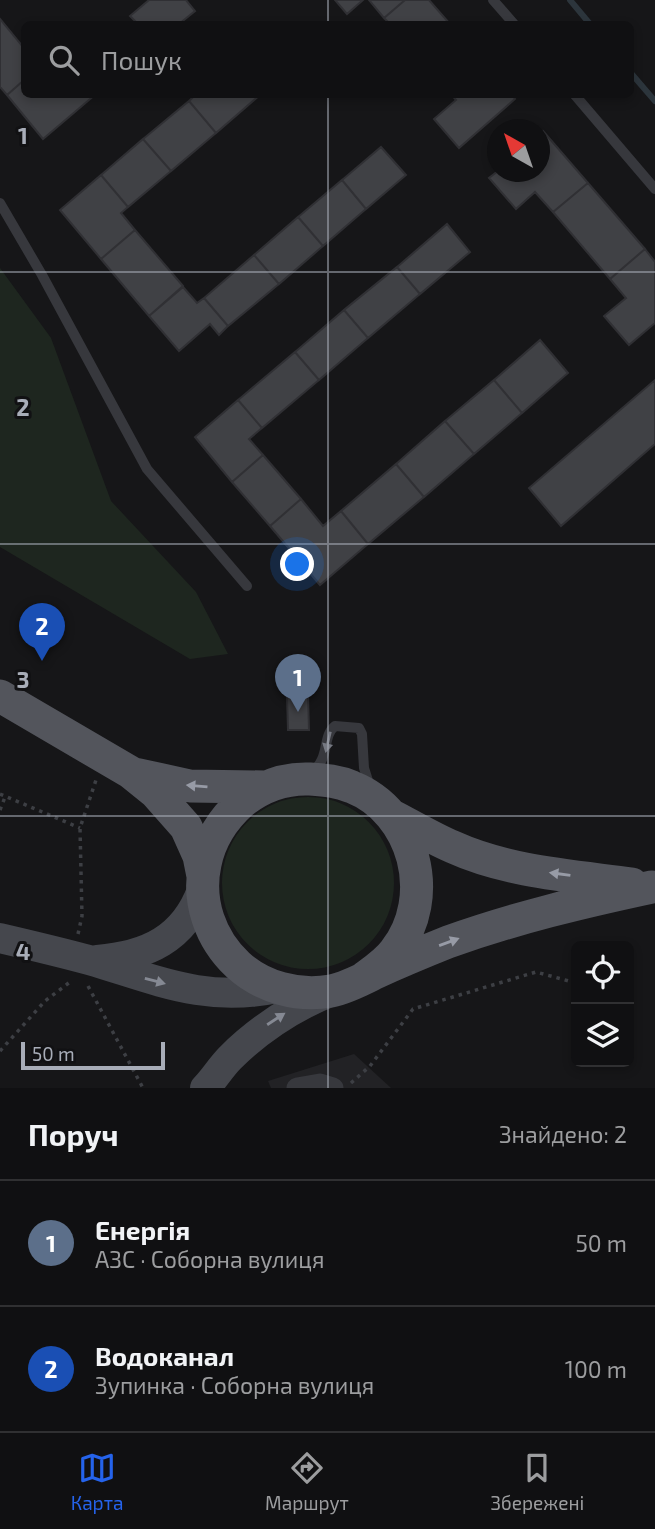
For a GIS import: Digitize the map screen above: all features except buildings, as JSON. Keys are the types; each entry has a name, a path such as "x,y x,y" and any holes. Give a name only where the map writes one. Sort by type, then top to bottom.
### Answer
{"main road":[{"path":"0,696 117,765 156,793 187,827 199,856 205,910 232,994 237,1028 234,1046 218,1079"},
{"path":"117,765 190,786 265,787 301,779 331,780 353,787 455,848 542,871 653,887"},
{"path":"82,958 132,956 157,945 187,920 203,883 209,848 219,829 237,807 265,787"},
{"path":"364,978 396,950 410,924 417,890 414,858 409,844 383,807"},
{"path":"218,1079 256,1034 279,1017 332,991 486,928 557,908 653,887"},
{"path":"211,929 228,955 250,975 277,988 306,993 332,991"},
{"path":"0,938 82,958 128,974 176,986 232,994 277,988"}],"street":[{"path":"297,1088 320,1084 333,1088"}],"lane":[{"path":"493,0 511,21"},
{"path":"577,98 655,188"},
{"path":"0,204 42,275 147,469 247,586"},
{"path":"301,779 316,770 323,761 330,729 335,726 359,728 362,734 364,768 383,807"}],"path":[{"path":"82,958 80,828 117,765"},
{"path":"0,794 80,828"},
{"path":"0,810 5,797"},
{"path":"345,1088 370,1066 413,1009 536,972 571,982"},
{"path":"0,1051 45,1001 69,982 90,986 143,1088"}],"shaded area":[{"path":"0,268 51,338 111,501 196,592 228,654 190,659 0,547"},
{"path":"308,797 341,804 356,811 369,822 380,835 387,850 394,883 387,916 380,931 369,944 356,955 341,962 308,969 275,962 260,955 247,944 236,931 229,916 222,883 229,850 236,835 247,822 260,811 275,804"},
{"path":"354,1054 391,1088 271,1088 268,1081"}],"waterway":[{"path":"570,0 588,21"},
{"path":"634,77 655,101"}],"place":[{"name":"Водоканал","path":"42,661"},
{"name":"Енергія","path":"298,712"}]}
